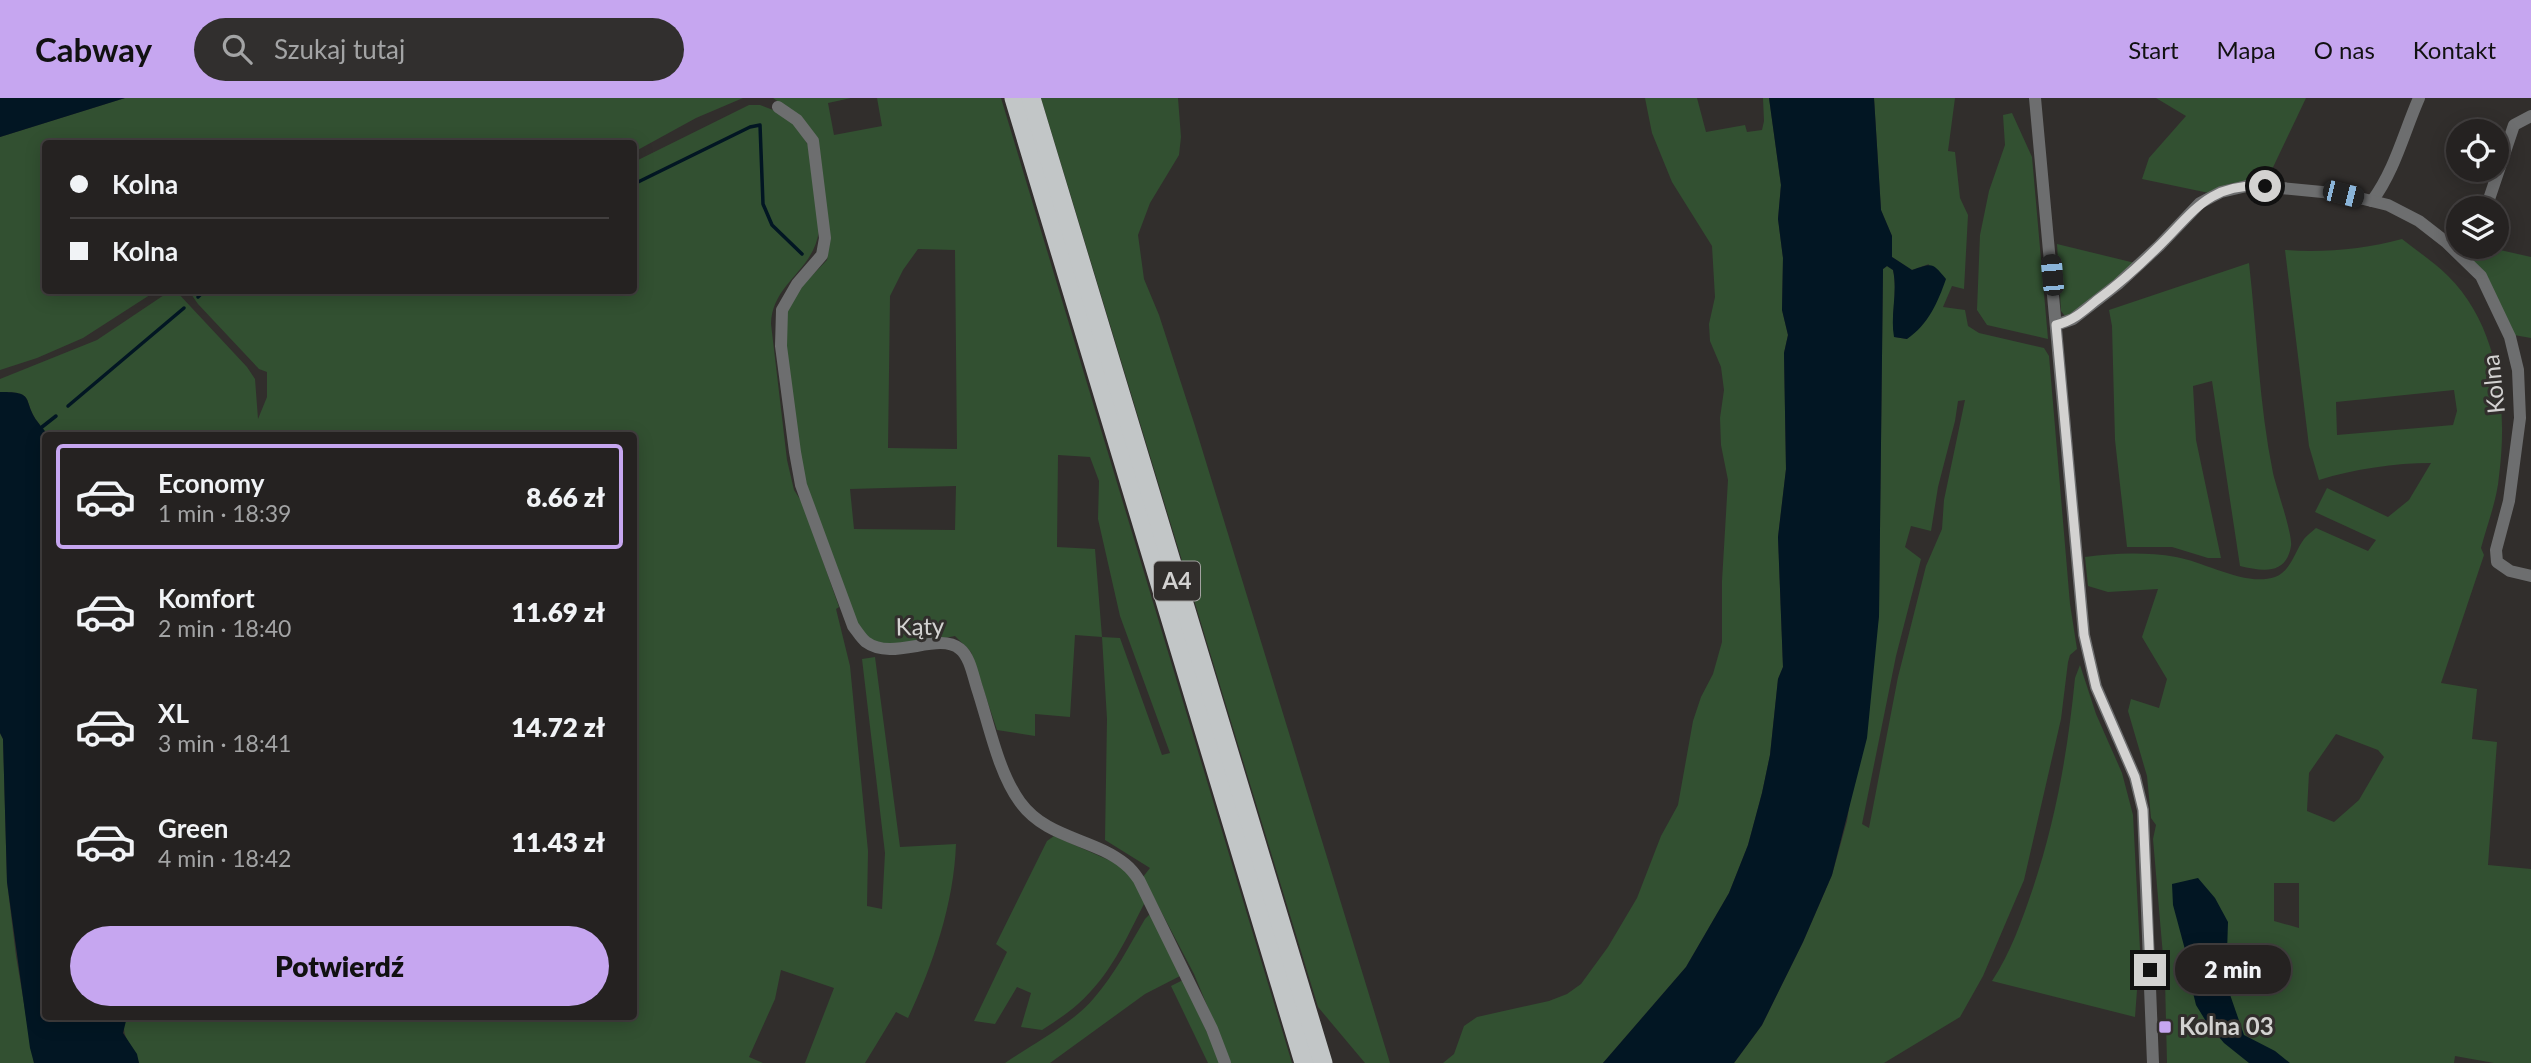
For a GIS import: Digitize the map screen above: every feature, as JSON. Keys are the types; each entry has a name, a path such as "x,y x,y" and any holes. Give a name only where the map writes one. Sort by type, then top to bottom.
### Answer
{"highway":[{"name":"A4","path":"1014,98 1304,1063"},
{"name":"A4","path":"1031,98 1323,1063"}],"street":[{"path":"2035,98 2084,635 2096,687 2135,777 2143,810 2153,1063"},
{"path":"2372,201 2381,190 2419,98"},
{"name":"Kąty","path":"778,107 797,120 813,141 825,238 822,255 797,284 782,310 781,346 795,452 801,485 853,626 867,643 881,648 897,649 947,643 960,649 972,669 1000,765 1014,793 1031,815 1063,836 1126,864 1139,880 1202,1008 1225,1063"},
{"path":"2490,196 2514,125 2531,116"},
{"name":"Kolna","path":"2056,325 2073,319 2118,284 2200,203 2221,192 2251,185 2343,194 2388,205 2419,221 2446,240"},
{"name":"Kolna","path":"2468,259 2481,276 2510,337 2518,370 2519,418 2510,502 2496,550 2497,562 2510,571 2531,576"}],"green space":[{"path":"125,98 743,98 696,118 637,150 637,140 42,140 42,294 151,294 83,338 37,358 0,370 0,137"},
{"path":"773,98 851,98 828,103 834,135 882,126 877,98 1001,98 1292,1063 1231,1063 1194,974 1143,877 1150,868 1105,840 1107,719 1102,637 1075,635 1070,717 1035,714 1035,736 997,730 971,652 955,636 890,645 868,638 856,621 807,487 798,445 784,329 784,311 800,288 827,260 830,236 801,117","holes":["918,249 955,250 957,449 888,448 890,296 903,270","1058,455 1090,457 1099,481 1098,519 1120,616 1170,753 1162,755 1120,638 1102,637 1095,549 1057,547","956,486 955,530 854,529 850,489"]},
{"path":"1041,98 1178,98 1181,137 1179,155 1150,203 1138,235 1144,279 1159,315 1195,426 1390,1063 1365,1063 1318,1007"},
{"path":"1645,98 1697,98 1706,132 1745,125 1747,132 1762,130 1763,98 1769,98 1781,185 1778,219 1783,258 1782,310 1788,335 1784,353 1786,469 1778,537 1783,667 1778,679 1770,755 1748,845 1729,893 1686,967 1603,1063 1443,1063 1454,1054 1464,1026 1477,1017 1549,1001 1567,994 1581,984 1608,947 1637,898 1661,836 1678,805 1693,721 1713,674 1722,642 1722,581 1728,480 1721,445 1720,418 1724,390 1721,367 1710,341 1709,324 1715,297 1712,246 1672,182 1652,133"},
{"path":"1874,98 1955,98 1948,151 1955,152 1960,198 1968,215 1964,289 1952,286 1943,307 1965,310 1968,326 1979,333 2044,348 2049,356 2070,604 2077,649 2070,655 2068,662 2061,719 2024,880 1983,976 1960,1017 1884,1063 1734,1063 1762,1025 1803,942 1832,875 1847,821 1879,616 1883,269 1887,266 1893,270 1895,337 1907,339 1929,264 1912,270 1892,257 1892,236 1881,210","holes":["1965,400 1944,500 1942,529 1926,566 1898,677 1869,828 1862,824 1896,656 1921,559 1905,547 1911,526 1931,531 1958,401"]},
{"path":"2156,98 2306,98 2266,182 2232,183 2209,193 2142,179 2149,158 2186,116"},
{"path":"749,105 760,105 773,110 795,124 808,145 819,231 809,257 778,298 771,324 787,460 794,490 803,504 839,607 836,609 850,666 868,851 867,906 882,909 885,853 862,659 875,657 900,847 956,844 951,889 941,933 908,1018 896,1012 865,1063 805,1063 834,988 781,970 775,999 749,1057 763,1063 139,1063 125,1035 126,1020 637,1020 637,432 45,432 24,395 0,392 0,379 97,340 166,294 179,294 255,379 258,419 267,397 267,372 259,369 191,294 637,294 637,161"},
{"path":"2012,113 2032,157 2048,339 1987,325 1977,310 1980,235 1989,191 2005,145 2003,115"},
{"path":"2402,239 2448,276 2479,319 2496,369 2502,423 2498,485 2481,548 2484,555 2441,683 2477,689 2472,739 2497,742 2488,865 2531,869 2531,1063 2494,1063 2455,1056 2454,1063 2167,1063 2165,979 2153,839 2156,825 2151,818 2147,776 2128,711 2131,699 2159,708 2167,679 2142,637 2158,589 2108,592 2088,586 2085,557 2165,555 2251,579 2264,579 2275,577 2285,570 2304,539 2316,528 2368,551 2376,540 2315,512 2327,488 2388,517 2409,500 2431,463 2375,467 2319,480 2309,446 2285,250 2359,248","holes":["2454,390 2457,411 2453,425 2337,435 2336,402","2336,734 2378,750 2384,757 2359,800 2334,822 2307,811 2309,773","2274,883 2299,883 2299,928 2274,921"]},
{"path":"2057,244 2135,263 2071,315 2065,316 2061,311"},
{"path":"2509,252 2531,257 2531,338 2514,335 2469,259 2509,259"},
{"path":"2249,263 2264,421 2273,473 2291,540 2288,556 2278,567 2272,569 2240,566 2212,381 2193,386 2196,440 2221,558 2208,558 2172,547 2127,547 2115,440 2112,326 2109,310"},
{"path":"2080,665 2096,714 2122,773 2133,815 2140,950 2135,1017 1992,981 2016,936 2041,862 2060,784 2075,678"},
{"path":"0,733 3,739 7,882 34,1063 0,1063"},
{"path":"1054,836 1120,865 1134,881 1145,902 1116,956 1099,981 1078,1004 1060,1018 1042,1030 1021,1027 1031,993 1017,987 995,1024 974,1021 1007,952 996,944 1047,841"},
{"path":"1149,915 1155,918 1182,975 1145,994 1050,1063 1005,1063 1086,1007 1109,979"},
{"path":"1183,980 1221,1063 1208,1063 1171,986"}],"water":[{"path":"0,98 125,98 0,137"},
{"path":"1769,98 1874,98 1881,210 1892,236 1892,257 1912,270 1932,266 1946,279 1936,304 1921,327 1907,339 1894,337 1893,270 1887,266 1883,269 1879,616 1867,738 1832,875 1803,942 1762,1025 1734,1063 1603,1063 1686,967 1729,893 1748,845 1770,755 1778,679 1783,667 1778,537 1786,469 1784,353 1788,335 1782,310 1783,258 1778,219 1781,185"},
{"path":"0,392 11,392 24,395 45,432 42,432 42,1020 126,1020 123,1033 137,1054 139,1063 34,1063 7,882 3,739 0,733"},
{"path":"2198,878 2215,898 2228,922 2226,983 2244,1035 2275,1051 2290,1063 2249,1063 2224,1043 2196,1005 2173,905 2172,884"}],"waterway":[{"path":"637,183 750,127 760,125 763,204 772,225 802,254"},
{"path":"198,297 201,294"},
{"path":"68,406 184,308"},
{"path":"42,427 56,416"}],"place":[{"name":"Kolna 03","path":"2165,1027"}],"route":[{"path":"2150,970 2143,810 2135,777 2108,720 2096,687 2084,635 2056,325 2069,322 2118,284 2200,203 2221,192 2251,185 2265,186"}]}
